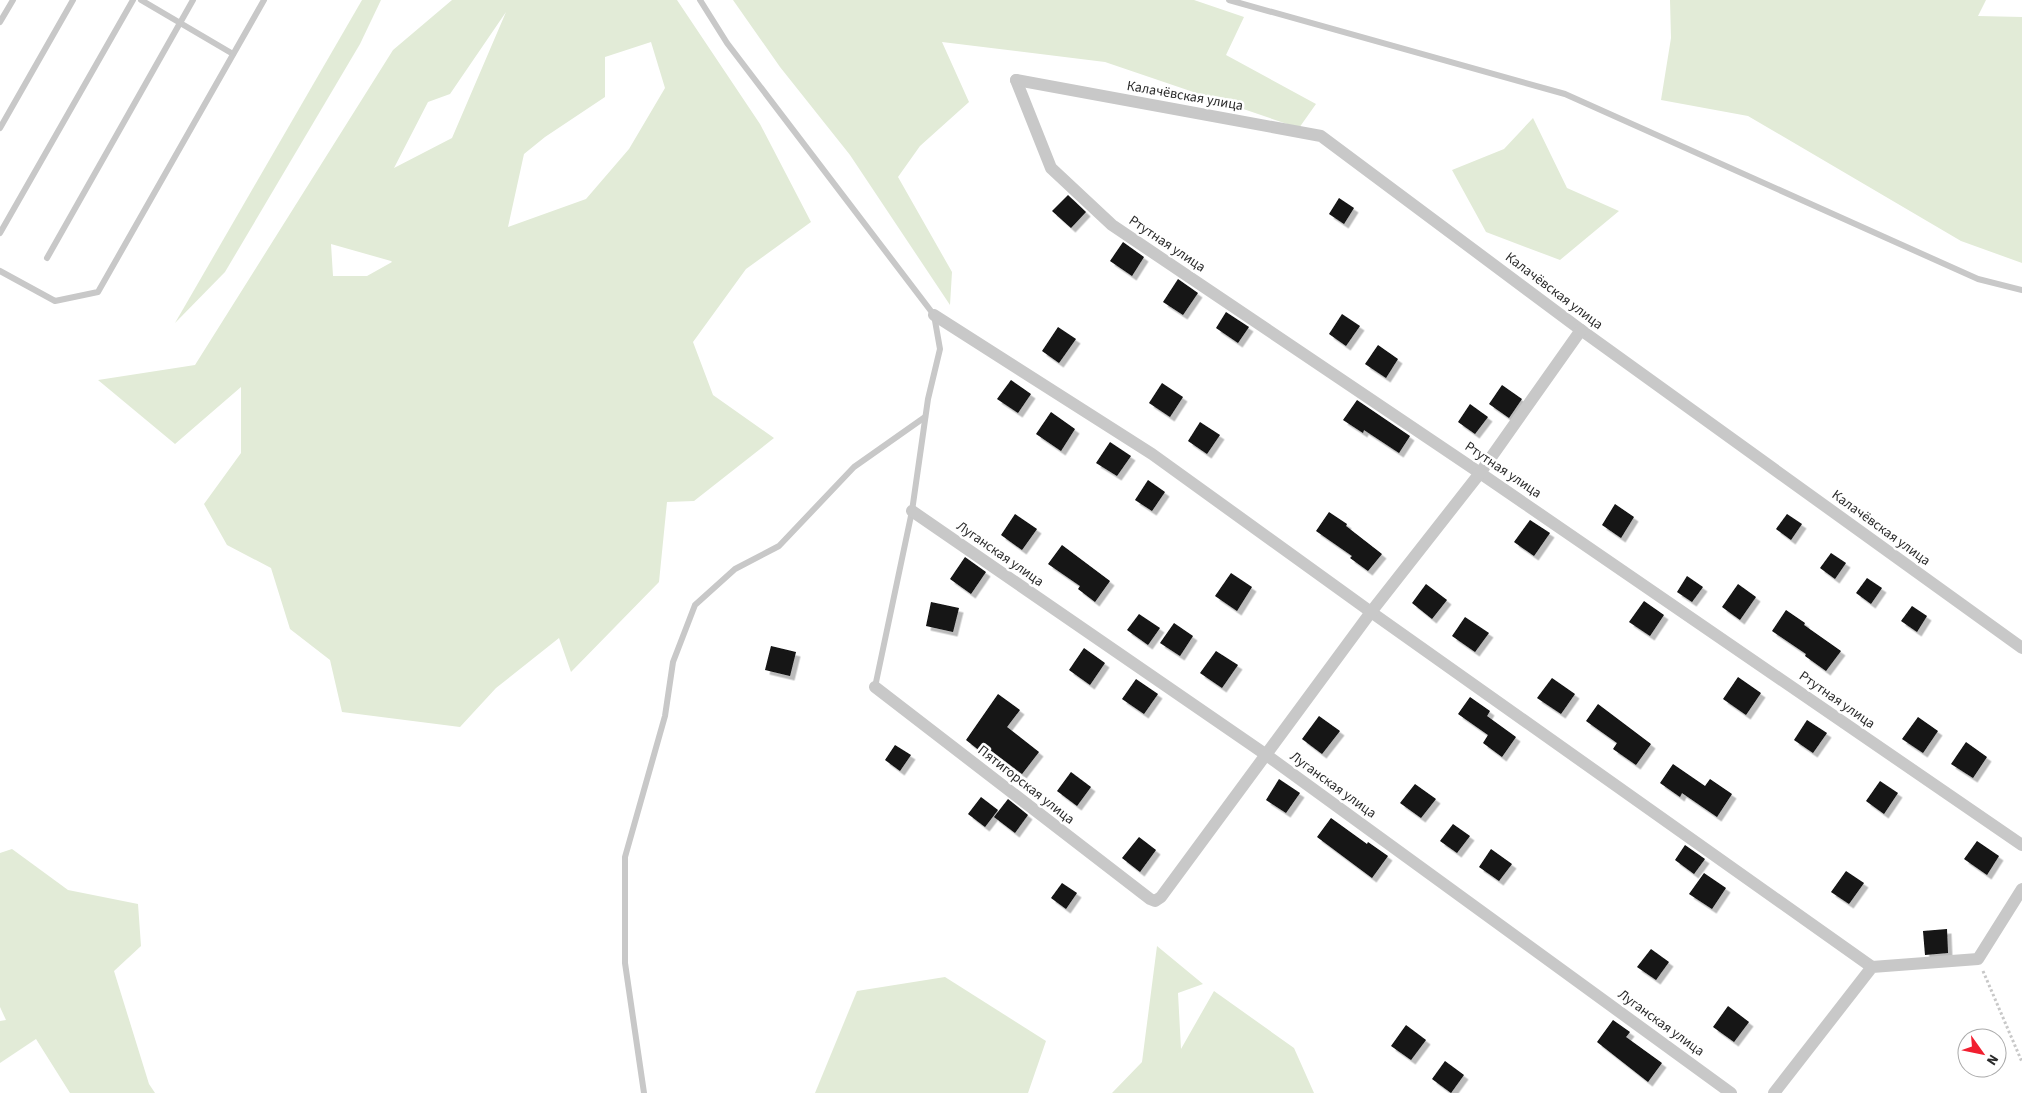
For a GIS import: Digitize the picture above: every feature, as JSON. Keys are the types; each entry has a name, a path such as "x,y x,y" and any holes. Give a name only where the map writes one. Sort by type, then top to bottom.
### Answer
{"street":[{"name":"Калачёвская улица","path":"1016,80 1321,136 1581,330 2022,648"},
{"name":"Ртутная улица","path":"1016,80 1051,168 1112,225 1480,472 2022,845"},
{"path":"934,316 1152,454 1371,612 1872,967 1978,959 2022,889"},
{"path":"1265,754 1371,612 1480,472 1581,330"},
{"name":"Луганская улица","path":"912,511 1265,754 1731,1093"},
{"name":"Пятигорская улица","path":"875,687 1150,899 1155,900 1161,897 1265,754"},
{"path":"1774,1093 1872,967"}],"lane":[{"path":"0,22 13,0"},
{"path":"0,128 73,0"},
{"path":"0,233 133,0"},
{"path":"141,0 233,54"},
{"path":"46,258 193,0"},
{"path":"0,271 55,301 98,292 264,0"},
{"path":"700,0 727,43 934,316 940,349 925,417 912,511 875,687"},
{"path":"1229,0 1565,94 1978,279 2022,290"},
{"path":"644,1093 625,963 625,857 665,716 672,662 695,605 735,569 779,546 854,467 925,417"}],"path":[{"path":"1978,959 2022,1062"}],"green space":[{"path":"362,0 381,0 360,44 225,272 175,323"},
{"path":"452,0 677,0 760,124 811,222 746,269 693,342 713,395 774,438 694,501 667,502 659,582 571,672 559,638 496,688 460,727 342,712 330,660 290,629 271,568 227,545 204,504 241,453 241,387 175,444 98,380 195,365 393,50","holes":["506,12 452,138 394,168 428,102 450,94","651,42 665,88 629,149 586,199 508,227 524,154 545,137 605,97 605,57","331,244 392,262 367,276 333,276"]},
{"path":"733,0 1194,0 1244,17 1226,55 1316,104 1299,128 1105,62 942,42 969,102 920,146 898,177 952,272 950,305 850,155 780,67"},
{"path":"1670,0 1986,0 1978,16 2022,17 2022,263 1961,241 1748,116 1661,100 1671,38"},
{"path":"1533,118 1567,188 1619,211 1560,260 1486,232 1452,170 1504,149"},
{"path":"12,849 68,890 138,904 141,946 114,971 149,1084 155,1093 70,1093 36,1039 0,1063 0,1021 6,1020 0,1007 0,853"},
{"path":"1157,946 1203,984 1178,993 1181,1049 1214,991 1294,1048 1314,1093 1112,1093 1142,1062"},
{"path":"945,977 1046,1041 1028,1093 815,1093 857,991"}],"building":[{"path":"1068,195 1086,212 1071,228 1052,211"},
{"path":"1339,198 1354,208 1344,224 1329,214"},
{"path":"1123,242 1144,257 1132,276 1110,261"},
{"path":"1178,279 1198,293 1183,315 1163,302"},
{"path":"1226,312 1249,327 1238,343 1216,328"},
{"path":"1342,314 1360,326 1346,346 1329,334"},
{"path":"1058,327 1076,339 1059,363 1042,351"},
{"path":"1378,345 1398,359 1386,378 1365,364"},
{"path":"1011,380 1031,394 1018,413 997,399"},
{"path":"1162,383 1183,397 1170,417 1149,403"},
{"path":"1502,385 1522,399 1509,418 1489,404"},
{"path":"1357,400 1410,436 1399,453 1364,430 1363,433 1343,420"},
{"path":"1470,404 1488,417 1475,434 1458,422"},
{"path":"1051,412 1075,429 1061,451 1036,434"},
{"path":"1200,422 1220,435 1207,454 1188,441"},
{"path":"1110,442 1131,456 1117,476 1096,463"},
{"path":"1148,480 1165,492 1152,511 1135,500"},
{"path":"1615,504 1634,517 1621,538 1602,525"},
{"path":"1329,512 1347,524 1346,526 1382,554 1368,571 1350,558 1352,556 1316,531"},
{"path":"1015,514 1037,529 1022,550 1001,535"},
{"path":"1787,514 1802,524 1791,540 1776,529"},
{"path":"1530,520 1550,533 1534,556 1514,542"},
{"path":"1062,545 1110,581 1095,602 1078,589 1080,586 1048,564"},
{"path":"1831,553 1846,563 1835,579 1820,568"},
{"path":"965,557 986,572 971,594 950,579"},
{"path":"1231,573 1252,587 1237,611 1215,596"},
{"path":"1687,576 1703,587 1692,602 1677,592"},
{"path":"1867,578 1882,588 1871,604 1856,593"},
{"path":"1426,584 1447,600 1432,619 1412,603"},
{"path":"1738,584 1756,597 1740,620 1722,607"},
{"path":"1644,601 1664,615 1650,636 1629,622"},
{"path":"931,602 959,608 953,632 926,626"},
{"path":"1912,606 1927,616 1917,632 1901,621"},
{"path":"1786,610 1841,651 1826,671 1805,656 1806,654 1772,631"},
{"path":"1139,614 1160,628 1148,645 1127,630"},
{"path":"1465,617 1489,633 1475,652 1452,636"},
{"path":"1174,623 1193,636 1180,656 1160,643"},
{"path":"771,646 796,652 790,676 765,670"},
{"path":"1084,648 1105,663 1090,685 1069,670"},
{"path":"1216,651 1238,665 1222,688 1200,673"},
{"path":"1738,677 1761,693 1746,715 1723,699"},
{"path":"1552,678 1575,694 1561,714 1537,698"},
{"path":"1136,679 1158,694 1144,714 1122,699"},
{"path":"998,694 1020,710 1007,727 1039,752 1022,774 989,749 985,755 966,740"},
{"path":"1470,697 1490,711 1487,716 1516,737 1502,757 1483,743 1488,735 1458,714"},
{"path":"1598,704 1651,744 1636,765 1613,749 1617,743 1586,721"},
{"path":"1319,716 1340,731 1322,754 1302,739"},
{"path":"1918,717 1938,731 1923,753 1902,739"},
{"path":"1807,720 1827,733 1813,753 1794,740"},
{"path":"1966,742 1987,757 1973,778 1951,764"},
{"path":"895,745 911,755 900,771 885,760"},
{"path":"1673,764 1705,786 1710,779 1732,794 1717,817 1682,793 1680,797 1660,783"},
{"path":"1071,772 1091,787 1077,806 1057,791"},
{"path":"1279,779 1300,793 1286,813 1266,800"},
{"path":"1880,781 1898,793 1884,814 1866,801"},
{"path":"1415,784 1436,799 1421,818 1400,803"},
{"path":"981,797 998,810 985,827 968,814"},
{"path":"1008,799 1028,815 1015,833 994,817"},
{"path":"1331,818 1367,844 1368,842 1388,856 1372,878 1317,837"},
{"path":"1453,824 1470,836 1457,853 1440,841"},
{"path":"1139,837 1156,850 1140,872 1122,858"},
{"path":"1977,841 1999,856 1987,875 1964,859"},
{"path":"1685,845 1705,859 1694,874 1675,860"},
{"path":"1491,849 1512,864 1499,881 1479,867"},
{"path":"1846,871 1864,883 1849,904 1831,892"},
{"path":"1704,873 1726,888 1712,909 1689,894"},
{"path":"1062,883 1077,893 1066,909 1051,898"},
{"path":"1947,929 1948,953 1925,955 1923,931"},
{"path":"1651,949 1669,962 1656,980 1637,967"},
{"path":"1728,1006 1749,1022 1734,1042 1713,1027"},
{"path":"1613,1020 1630,1032 1626,1037 1662,1063 1648,1082 1597,1042"},
{"path":"1406,1025 1426,1040 1411,1060 1391,1046"},
{"path":"1445,1061 1464,1075 1451,1093 1432,1079"}]}
